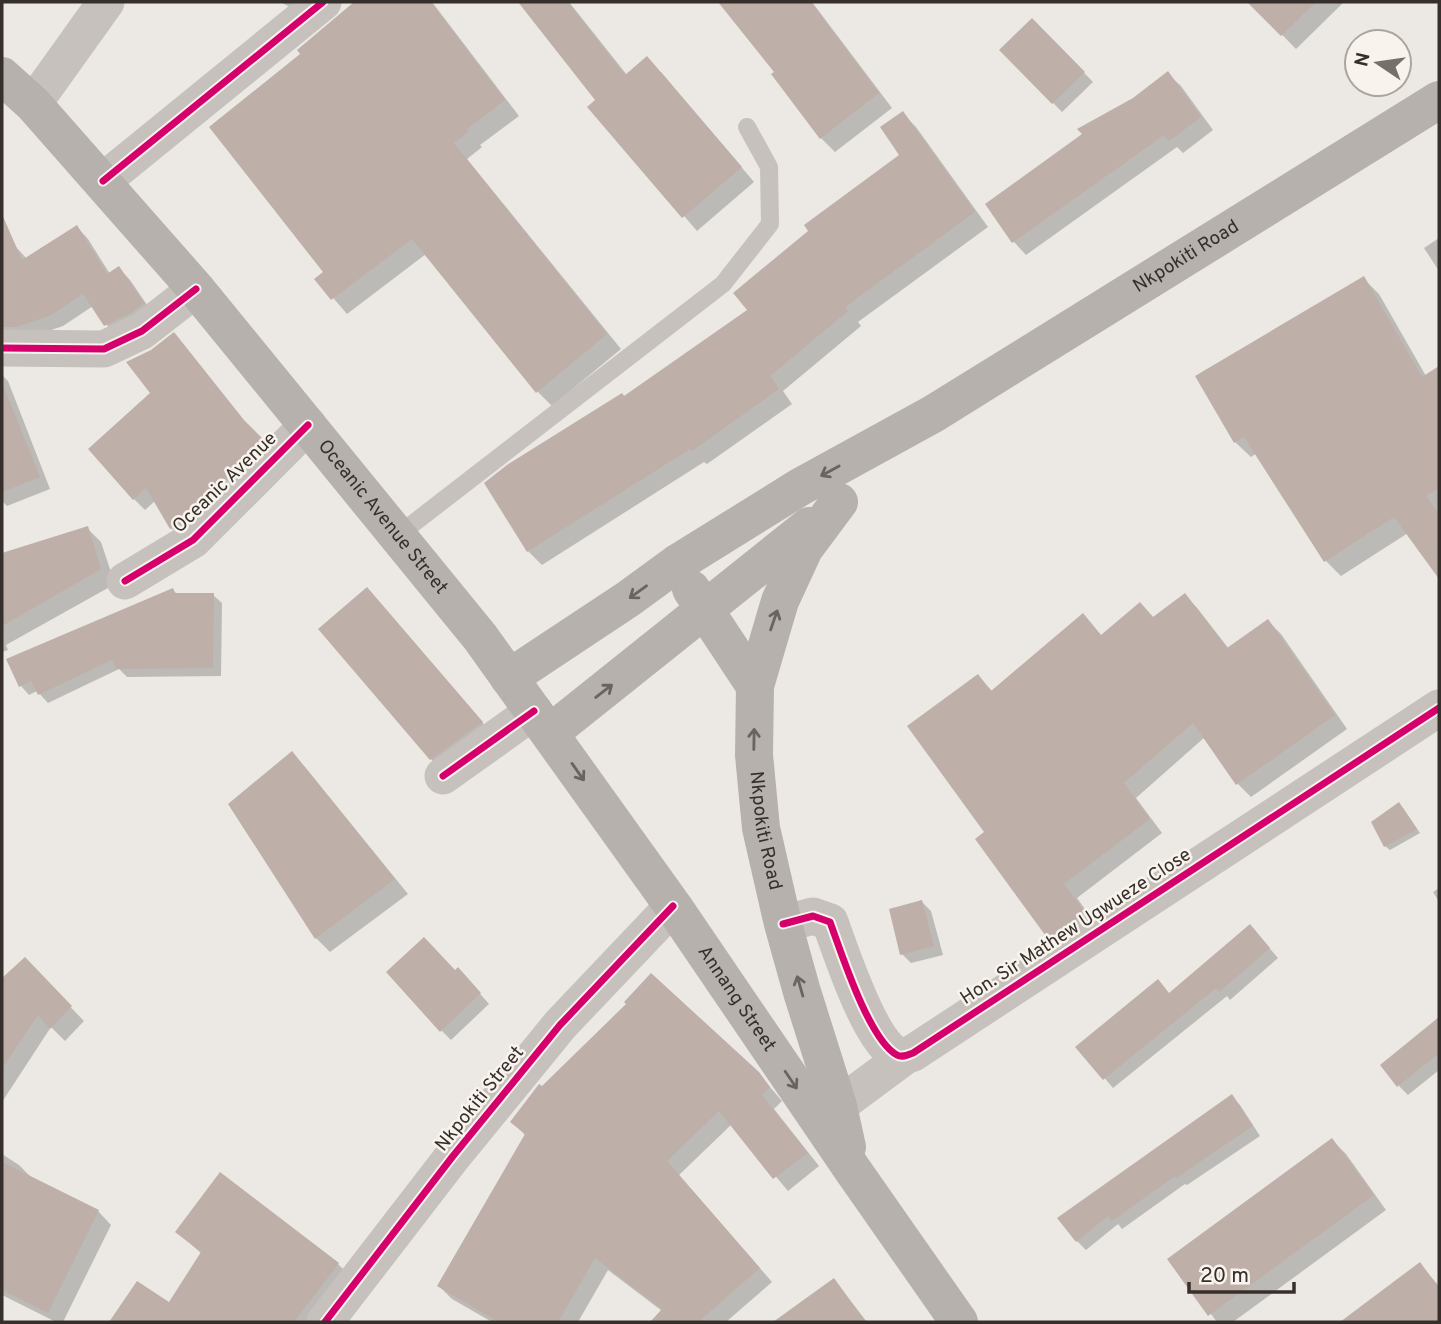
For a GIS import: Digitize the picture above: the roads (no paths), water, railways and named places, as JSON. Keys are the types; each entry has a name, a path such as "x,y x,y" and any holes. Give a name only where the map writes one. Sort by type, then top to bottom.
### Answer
{"main road":[{"name":"Oceanic Avenue Street","path":"2,76 33,104 196,289 480,637 509,678"},
{"name":"Nkpokiti Road","path":"933,414 1439,100"},
{"path":"542,722 704,611 839,502 933,414"},
{"path":"509,678 676,564 800,487 933,414"},
{"name":"Nkpokiti Road","path":"839,502 804,549 767,641 755,686 754,755 761,828 783,924 838,1105 852,1169"},
{"path":"676,564 755,686"},
{"name":"Annang Street","path":"509,678 673,906 959,1322"}],"street":[{"path":"33,104 106,2"},
{"path":"103,181 323,2"},
{"path":"2,348 103,349 142,331 196,289"},
{"name":"Oceanic Avenue","path":"125,581 193,540 308,425"},
{"name":"Hon. Sir Mathew Ugwueze Close","path":"838,1105 904,1057 1439,708"},
{"path":"443,776 542,722"},
{"name":"Nkpokiti Street","path":"325,1322 453,1156 560,1025 673,906"},
{"path":"783,924 813,916 830,922 860,1003 881,1039 896,1055 904,1057"}],"lane":[{"path":"397,536 723,284 770,224 769,167 747,127"}]}
